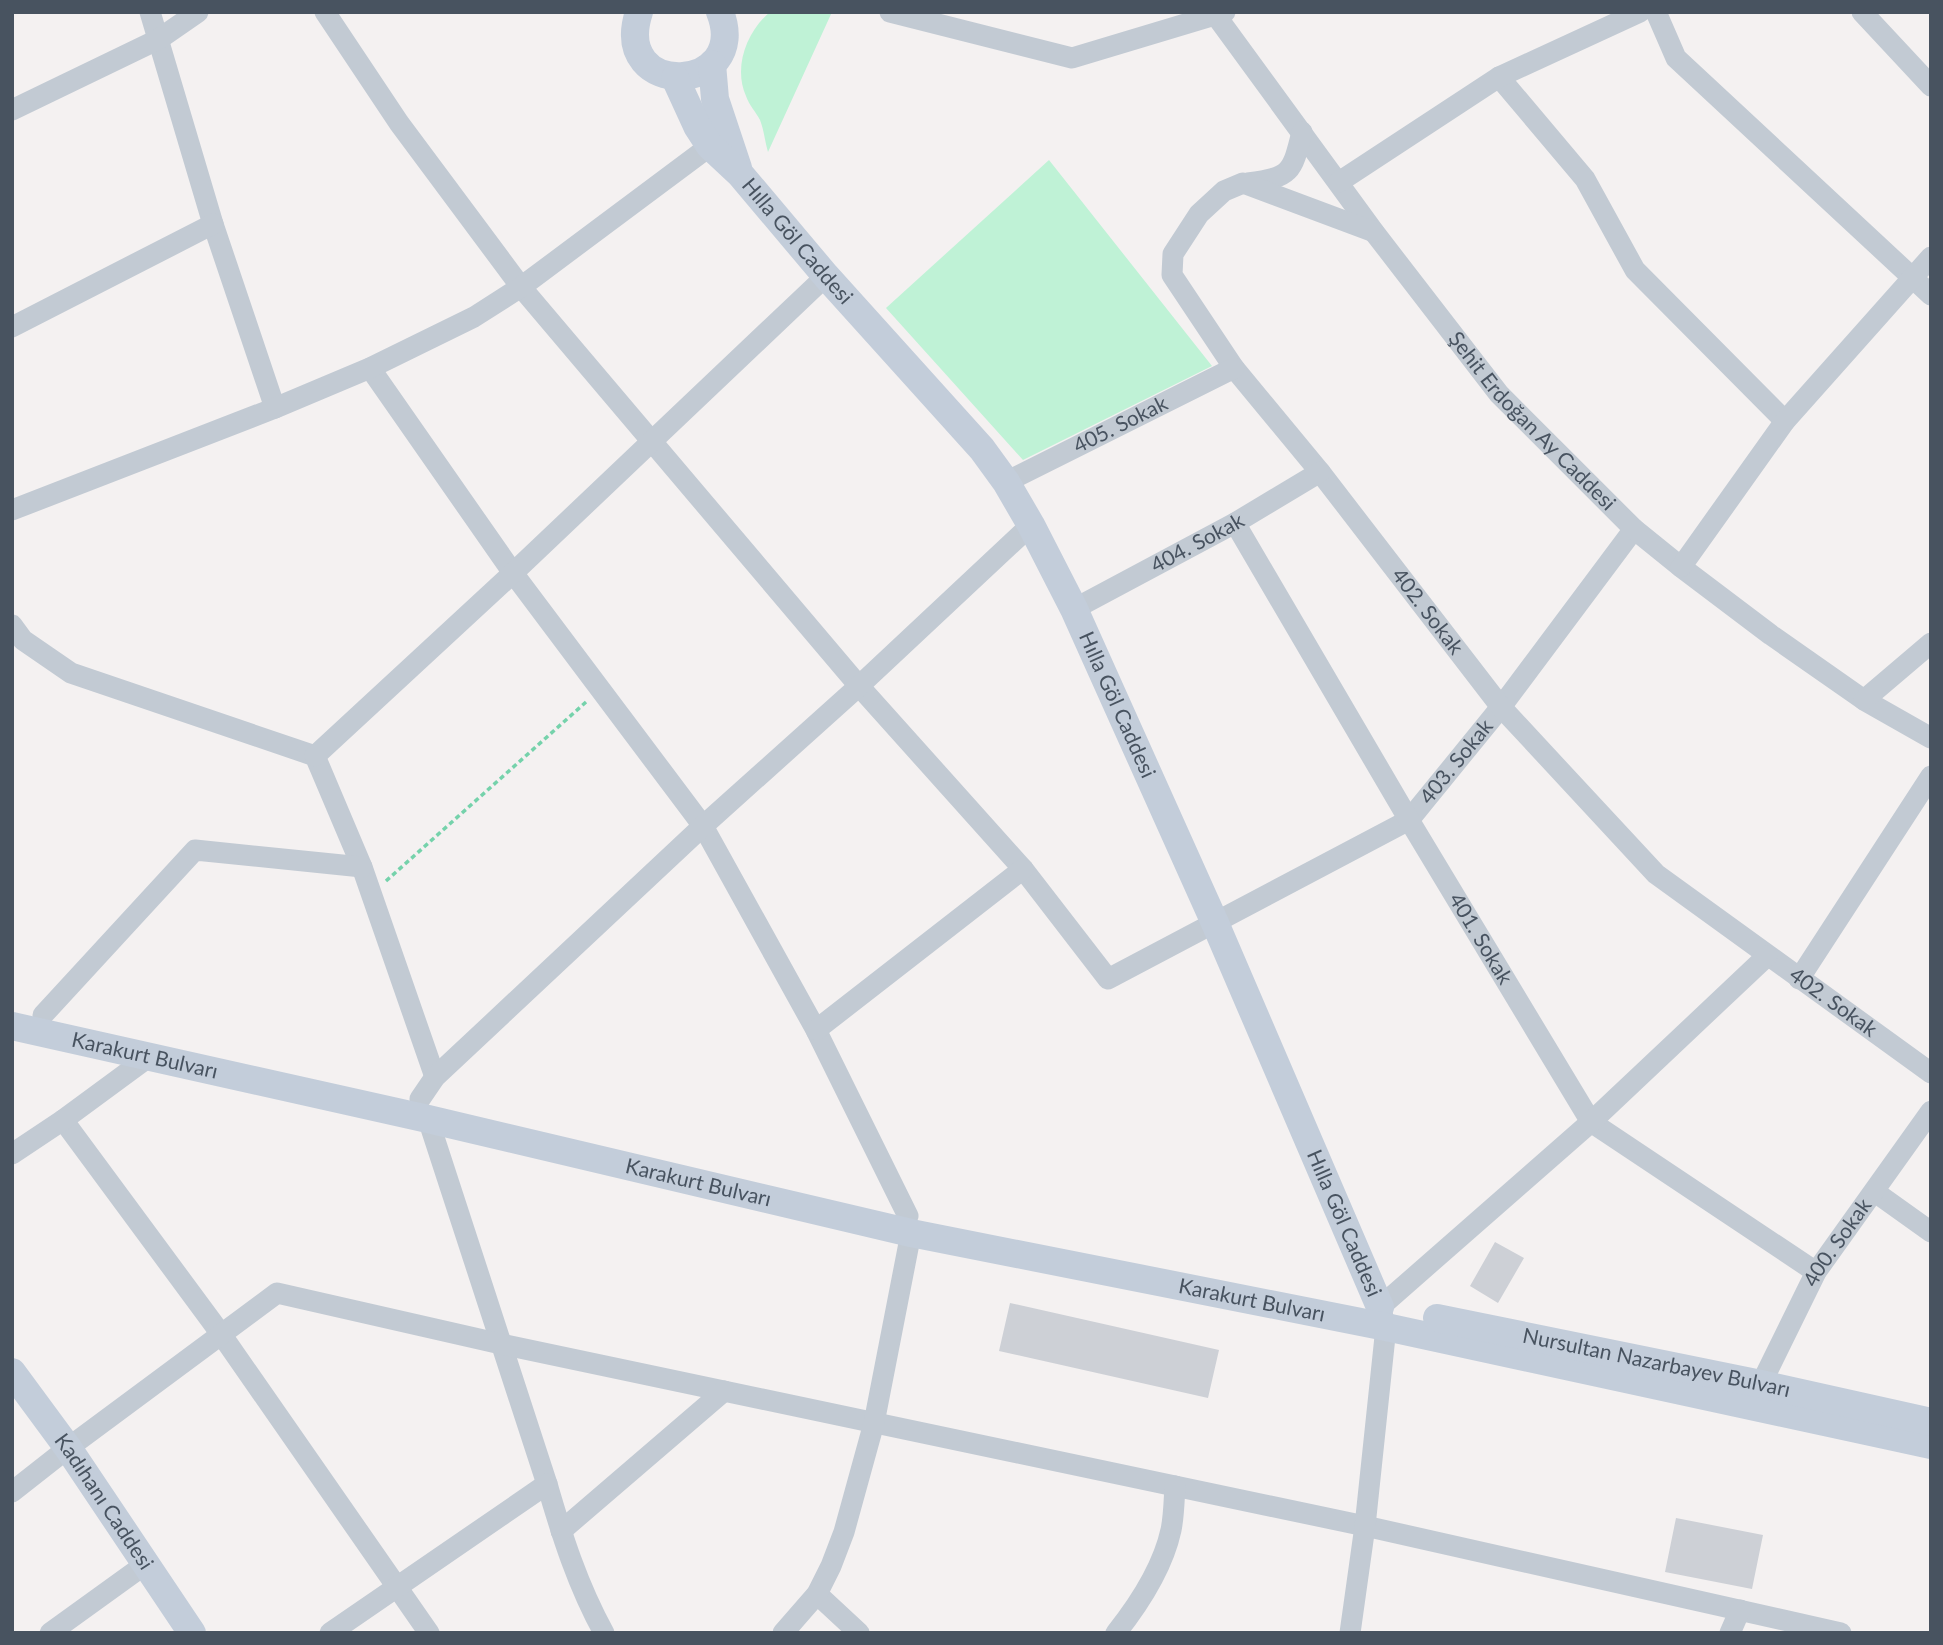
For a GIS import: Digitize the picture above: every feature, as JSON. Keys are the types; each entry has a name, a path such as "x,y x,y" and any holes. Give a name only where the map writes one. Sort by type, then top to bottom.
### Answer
{"main road":[{"path":"629,17 640,54 648,66 675,78 689,77 712,64 720,52 727,16"},
{"path":"712,64 715,99 740,174"},
{"path":"675,78 697,126 710,146 740,174"},
{"name":"Hılla Göl Caddesi","path":"740,174 826,276 957,420 1006,482 1031,525 1074,609 1215,923 1383,1317"},
{"name":"Karakurt Bulvarı","path":"12,1006 428,1098 909,1225 1383,1317"},
{"name":"Karakurt Bulvarı","path":"12,1026 150,1056 428,1098"},
{"name":"Nursultan Nazarbayev Bulvarı","path":"1383,1317 1761,1384 1931,1422"},
{"name":"Nursultan Nazarbayev Bulvarı","path":"1383,1317 1931,1444"},
{"name":"Kadıhanı Caddesi","path":"12,1372 68,1448 192,1633"}],"street":[{"path":"150,12 213,224 275,408"},
{"path":"12,110 159,39 198,12"},
{"path":"325,12 399,123 521,287 859,685 1023,869 816,1030"},
{"path":"890,12 1072,58 1207,16"},
{"path":"1339,182 1499,77 1640,12"},
{"path":"1656,12 1676,58 1931,295"},
{"path":"1862,12 1931,86"},
{"name":"Şehit Erdoğan Ay Caddesi","path":"1207,16 1302,132 1374,232 1499,394 1634,529 1771,635 1864,699 1931,738"},
{"path":"1499,77 1585,179 1635,270 1785,421"},
{"path":"1244,183 1278,179 1295,162 1302,132"},
{"path":"12,510 370,369 474,317 521,287 710,146"},
{"path":"1244,183 1374,232"},
{"name":"402. Sokak","path":"1244,183 1224,191 1199,215 1173,254 1171,275 1234,368 1320,472 1501,707 1656,874 1931,1073"},
{"path":"12,327 213,224"},
{"path":"1681,567 1785,421 1931,257"},
{"path":"315,756 513,573 826,276"},
{"name":"405. Sokak","path":"1006,482 1234,368"},
{"path":"370,369 513,573 703,826 816,1030 909,1225 874,1423 844,1532 817,1594 783,1633"},
{"name":"404. Sokak","path":"1074,609 1235,523 1320,472"},
{"name":"401. Sokak","path":"1235,523 1409,820 1591,1122 1816,1272"},
{"path":"428,1098 703,826 1031,525"},
{"name":"403. Sokak","path":"1023,869 1108,979 1409,820 1501,707 1634,529"},
{"path":"12,625 23,640 71,673 315,756 371,894 501,1344 561,1531 589,1605 604,1633"},
{"path":"1864,699 1931,643"},
{"path":"1799,979 1931,775"},
{"path":"43,1014 195,850 362,867"},
{"path":"1350,1633 1365,1526 1383,1317 1767,956"},
{"path":"12,1154 150,1056"},
{"name":"400. Sokak","path":"1761,1384 1816,1272 1931,1111"},
{"path":"63,1120 221,1334 429,1633"},
{"path":"1875,1192 1931,1232"},
{"path":"12,1492 277,1293 501,1344 1365,1526 1841,1633"},
{"path":"561,1531 724,1391"},
{"path":"330,1633 547,1484"},
{"path":"1116,1633 1131,1615 1155,1572 1171,1531 1175,1486"},
{"path":"50,1633 147,1563"},
{"path":"817,1594 859,1633"},
{"path":"1730,1633 1740,1610"}],"path":[{"path":"371,894 601,689"}],"green space":[{"path":"770,12 832,12 768,152 761,124 742,85 741,73 744,50 749,39"},
{"path":"1049,160 1212,366 1023,460 886,308"}],"building":[{"path":"1495,1242 1524,1258 1498,1303 1470,1286"},
{"path":"1010,1303 1219,1350 1208,1398 999,1351"},
{"path":"1676,1518 1763,1535 1752,1589 1665,1572"}]}
